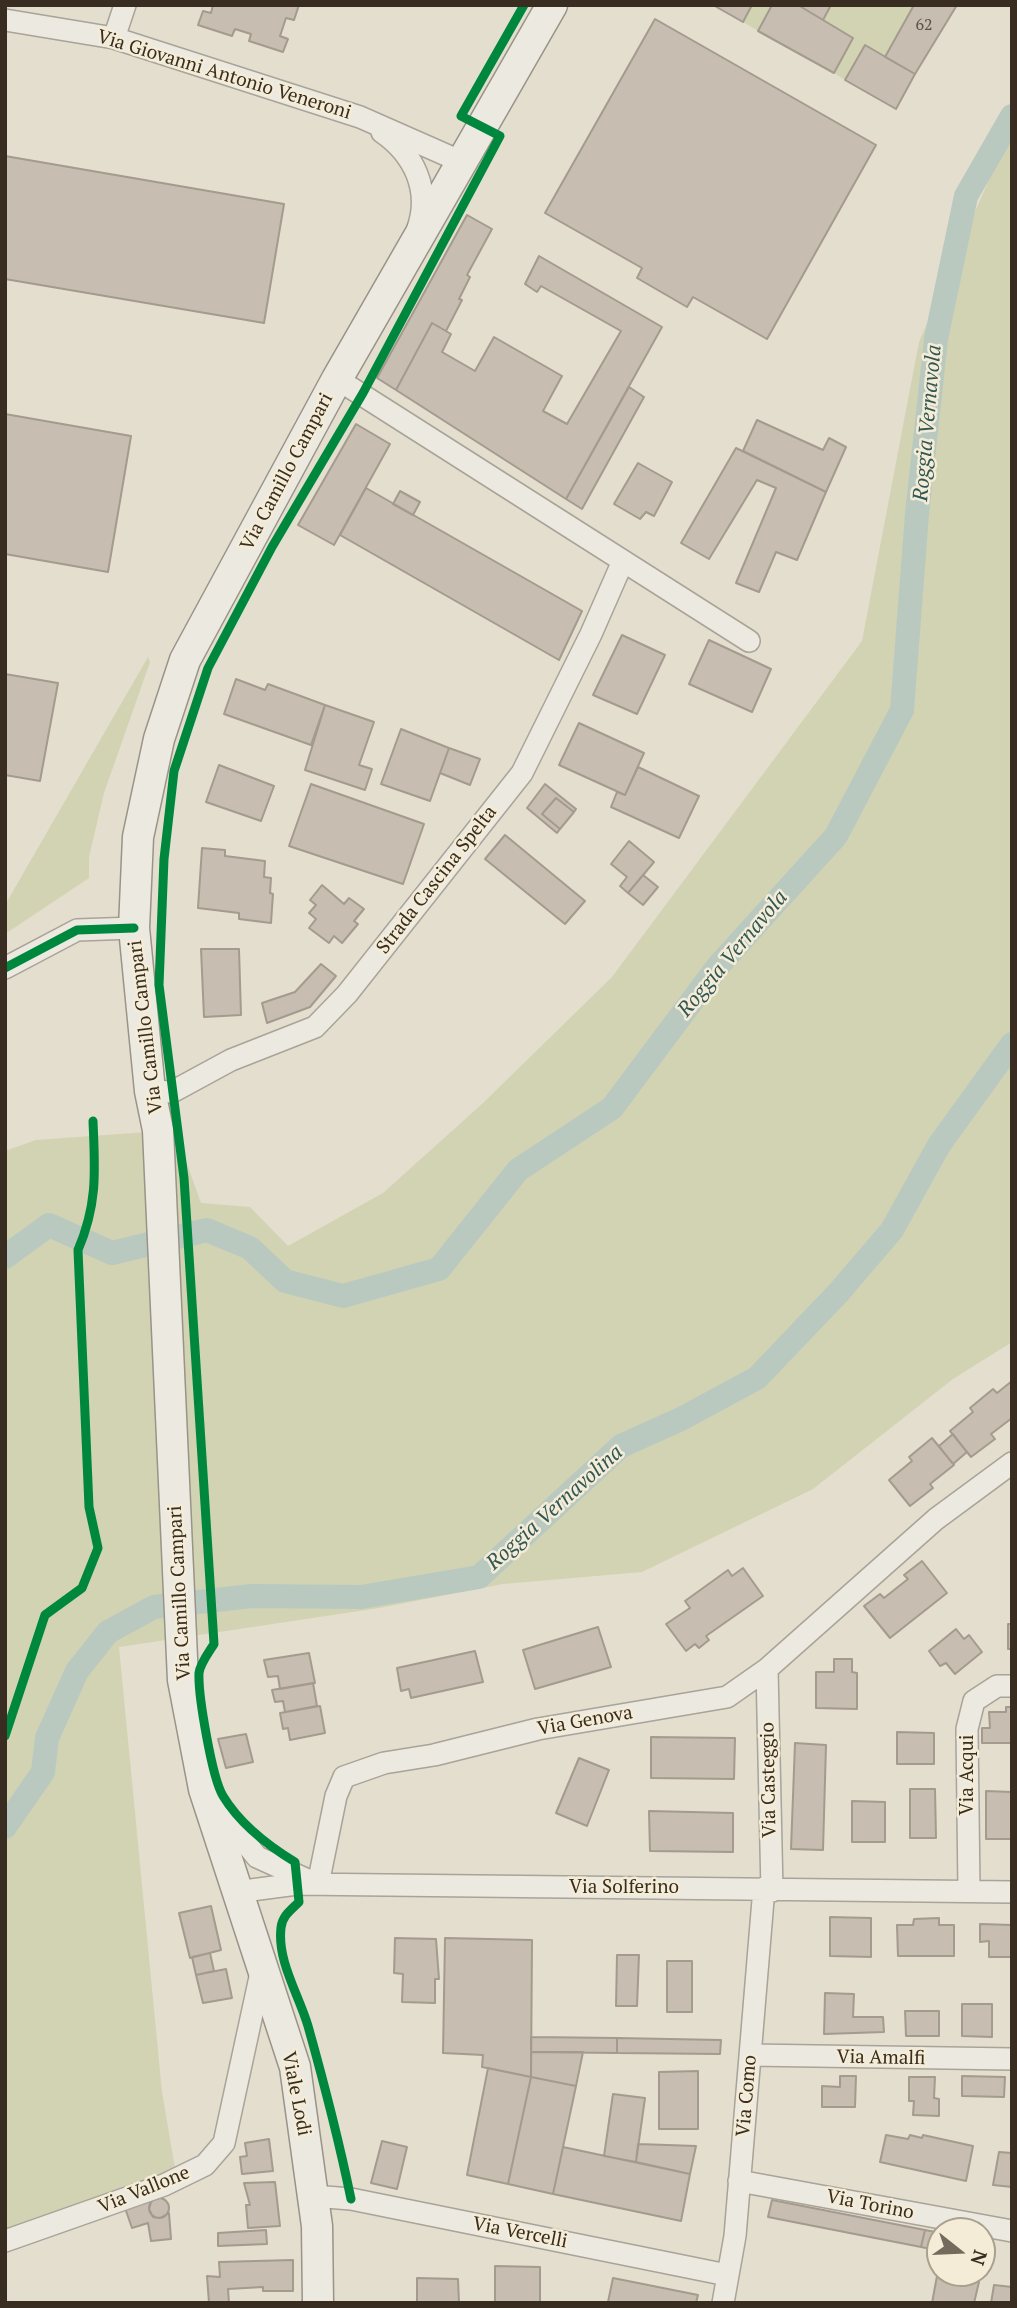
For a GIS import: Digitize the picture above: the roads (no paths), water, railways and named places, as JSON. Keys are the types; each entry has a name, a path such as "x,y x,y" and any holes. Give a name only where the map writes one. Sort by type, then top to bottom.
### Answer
{"street":[{"path":"114,38 125,5"},
{"name":"Via Camillo Campari","path":"236,1892 204,1789 183,1680 158,1130 150,1091 134,928 138,837 159,739 185,660 337,379 552,5"},
{"name":"Via Giovanni Antonio Veneroni","path":"5,20 114,38 360,117 462,162"},
{"name":"Via Giovanni Antonio Veneroni","path":"360,117 392,139 411,158 423,194 422,217 412,246"},
{"path":"337,379 749,641"},
{"name":"Strada Cascina Spelta","path":"150,1091 173,1092 231,1060 315,1027 347,994 522,773 591,634 623,561"},
{"path":"5,968 77,930 134,928"},
{"name":"Via Genova","path":"318,1884 336,1796 344,1777 384,1763 434,1755 538,1729 727,1697 767,1669 936,1519 1012,1463"},
{"name":"Via Casteggio","path":"767,1669 768,1889"},
{"name":"Via Acqui","path":"969,1891 967,1729 974,1701 997,1686 1012,1686"},
{"path":"204,1789 228,1825 257,1857 318,1884"},
{"name":"Via Solferino","path":"236,1892 318,1884 1012,1892"},
{"name":"Via Como","path":"723,2303 735,2236 750,2055 768,1889"},
{"name":"Viale Lodi","path":"236,1892 295,2067 317,2226 318,2303"},
{"name":"Via Vallone","path":"5,2241 164,2185 205,2165 224,2143 262,1968"},
{"name":"Via Amalfi","path":"750,2055 1012,2059"},
{"name":"Via Torino","path":"739,2181 1008,2235"},
{"name":"Via Vercelli","path":"313,2196 351,2199 727,2275"}],"waterway":[{"name":"Roggia Vernavola","path":"5,1257 49,1225 112,1253 207,1230 250,1248 285,1281 343,1296 439,1269 518,1170 612,1108 719,965 836,836 902,710 917,514 936,339 966,196 1012,116"},
{"name":"Roggia Vernavolina","path":"5,1827 43,1772 47,1738 77,1671 108,1632 154,1607 252,1596 361,1597 479,1577 621,1446 681,1419 757,1378 839,1292 892,1230 939,1145 1012,1044"}]}
